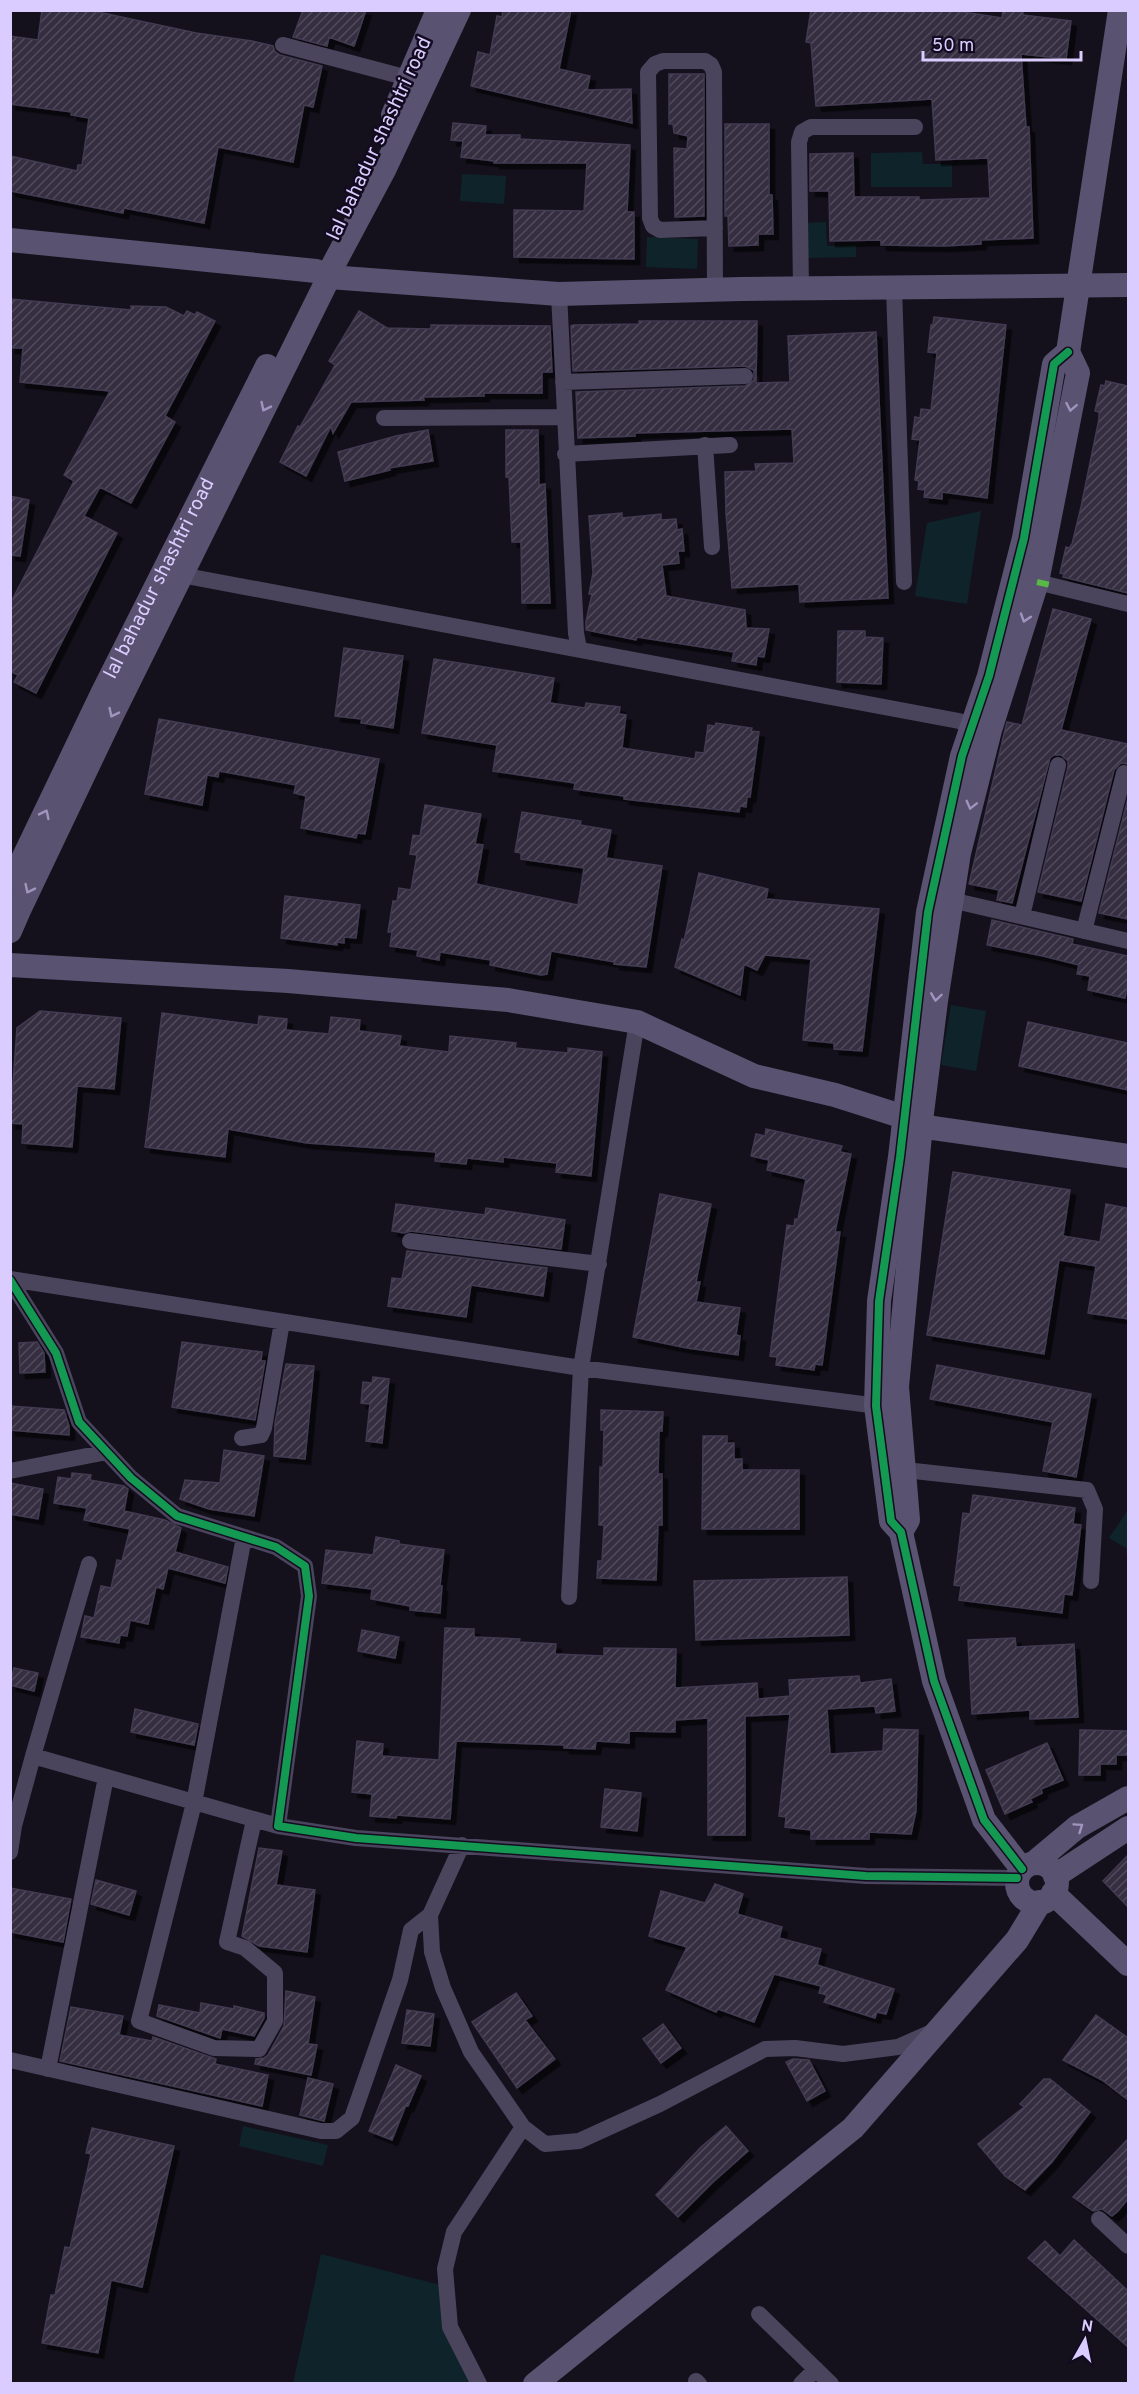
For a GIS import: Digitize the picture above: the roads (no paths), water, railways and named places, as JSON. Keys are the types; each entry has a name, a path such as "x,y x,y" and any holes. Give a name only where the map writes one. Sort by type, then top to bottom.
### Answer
{"street":[{"name":"lal bahadur shashtri road","path":"10,886 103,692 241,416 323,273 438,10"},
{"path":"10,932 323,273 385,168 459,10"},
{"path":"1025,1870 984,1820 934,1681 902,1532 891,1521 887,1407 897,1387 911,1118 928,912 962,756 981,729 1037,582 1078,374 1068,352 1120,10"},
{"path":"283,45 408,78"},
{"path":"715,228 660,230 653,226 650,218 648,72 655,64 663,61 705,61 711,65 714,72 715,228 715,290"},
{"path":"801,289 799,142 802,132 812,127 915,127"},
{"path":"10,240 323,273 559,294 1128,285"},
{"path":"894,288 904,582"},
{"path":"559,294 565,454 576,633 579,649"},
{"path":"911,1118 989,676 1024,538 1054,364 1068,352"},
{"path":"563,382 745,376"},
{"path":"384,418 564,417"},
{"path":"705,445 712,547"},
{"path":"565,454 730,445"},
{"path":"181,575 959,720 981,729"},
{"path":"1037,582 1128,604"},
{"path":"1022,916 1059,765"},
{"path":"1084,931 1124,773"},
{"path":"951,900 1128,941"},
{"path":"10,965 288,981 508,1000 637,1022 754,1076 835,1095 911,1118 1128,1156"},
{"path":"569,1597 582,1368 637,1022"},
{"path":"911,1118 1128,1143"},
{"path":"410,1241 599,1264"},
{"path":"10,1280 582,1368 887,1407"},
{"path":"10,1280 56,1353 79,1422 131,1478 177,1516 276,1547 305,1566 309,1596 278,1826"},
{"path":"242,1438 261,1435 264,1428 282,1322"},
{"path":"887,1407 905,1470 908,1520 902,1532"},
{"path":"10,1472 107,1452"},
{"path":"905,1470 1087,1490 1095,1509 1091,1581"},
{"path":"243,1537 194,1803 139,2021 214,2048 259,2049 275,2021 275,1973 245,1948 227,1942 254,1820"},
{"path":"10,1852 14,1826 88,1564"},
{"path":"33,1756 254,1820 356,1838 866,1875 1025,1870 1043,1864 1050,1869 1050,1891 1017,1940 853,2128 535,2384"},
{"path":"48,2069 106,1778"},
{"path":"1128,1798 1077,1827 1025,1870 1017,1888 1022,1897 1030,1902 1050,1891 1128,1828"},
{"path":"10,2060 321,2131 336,2131 352,2118 400,1980 411,1930 430,1915 462,1845"},
{"path":"1050,1891 1128,1964"},
{"path":"430,1915 432,1952 443,1988 471,2052 523,2127 545,2144 579,2141 670,2098 765,2049 795,2048 843,2054 898,2047 937,2030"},
{"path":"479,2384 450,2327 445,2269 454,2232 523,2127"},
{"path":"1099,2219 1126,2238"},
{"path":"759,2314 831,2384"},
{"path":"801,2384 816,2370"}]}
